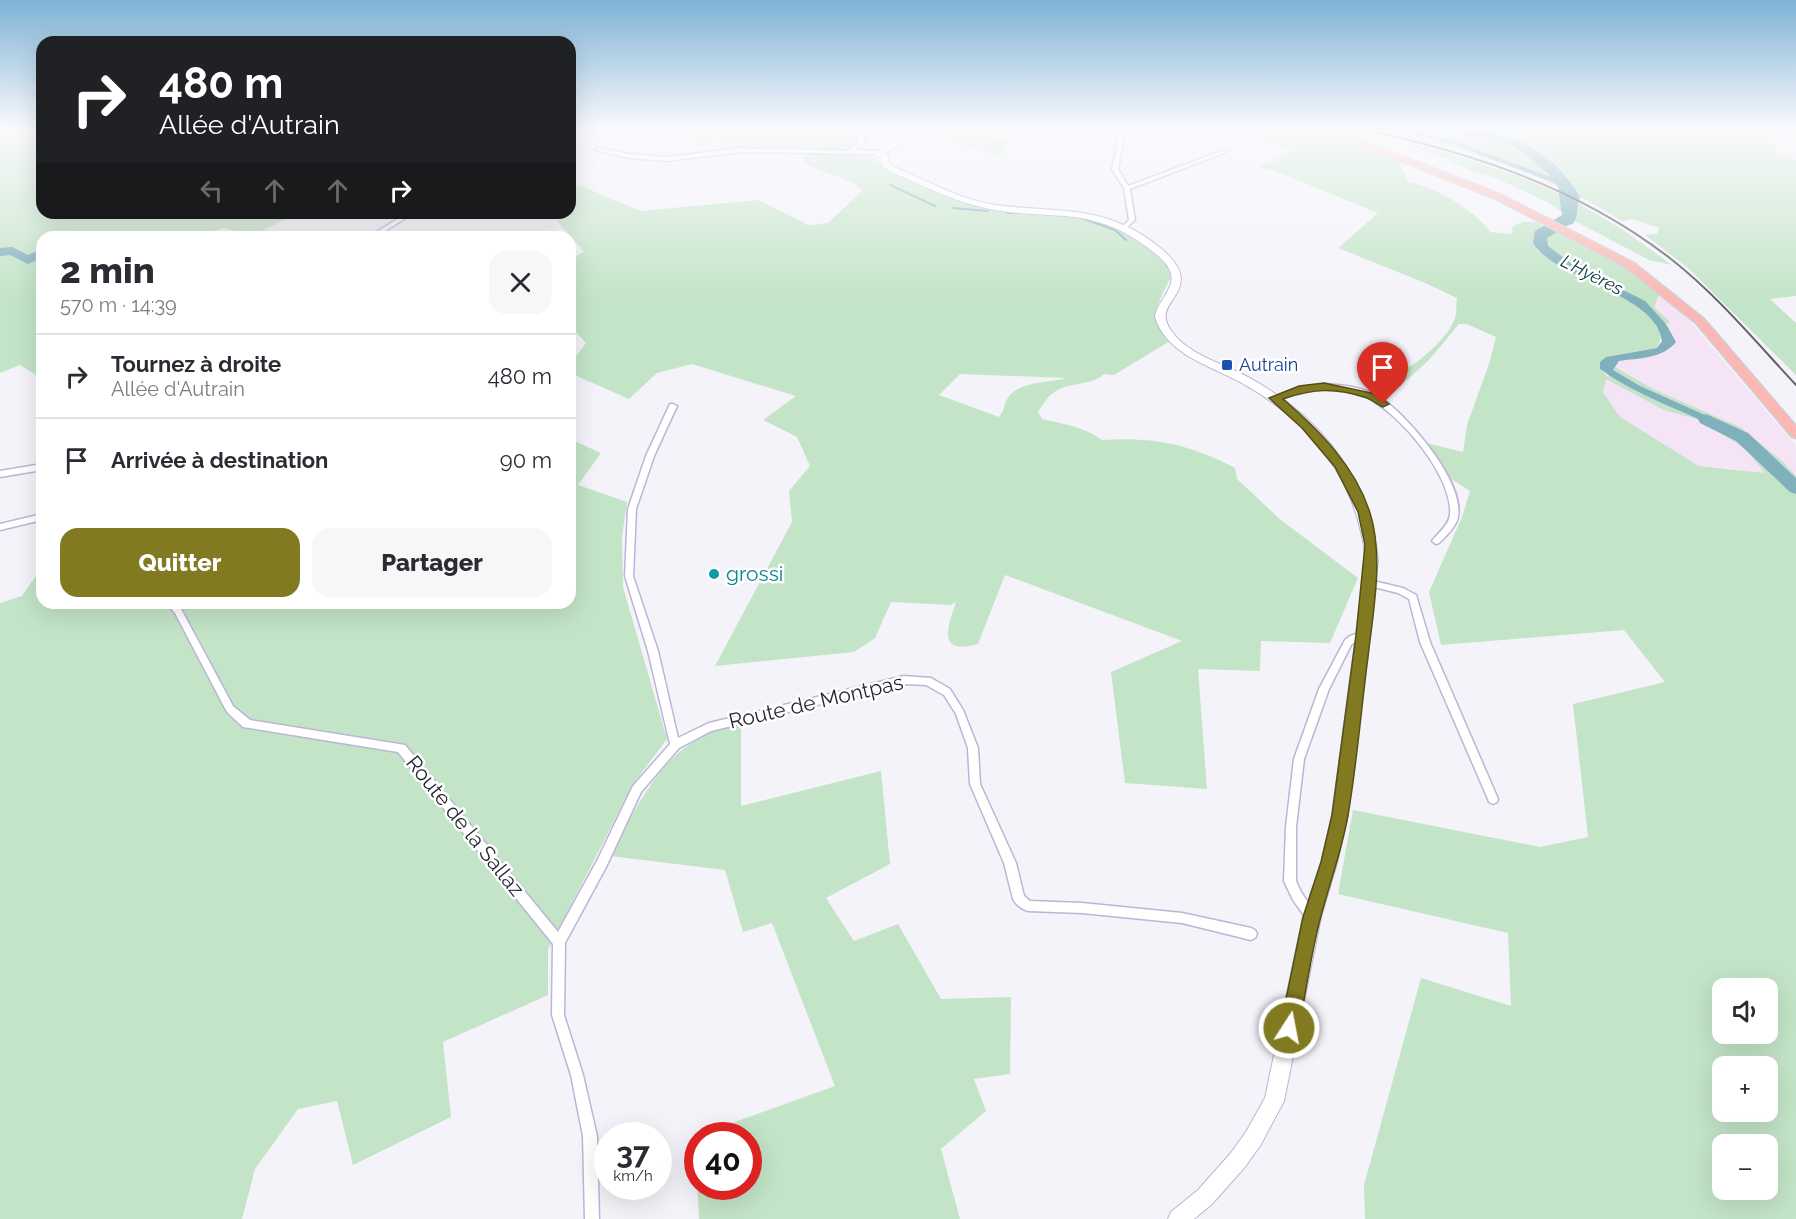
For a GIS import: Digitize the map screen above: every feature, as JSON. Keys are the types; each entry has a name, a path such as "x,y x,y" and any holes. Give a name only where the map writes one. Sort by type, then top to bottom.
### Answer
{"main road":[{"path":"1470,186 1505,200 1599,247 1644,275 1700,321 1796,434"}],"street":[{"path":"933,186 976,203 998,207 1078,213 1124,228 1166,258 1175,273 1174,285 1160,309 1162,326 1170,337 1189,351 1275,398 1306,425 1326,446 1353,487 1369,529 1372,560 1340,815 1329,862 1312,917 1274,1101 1253,1139 1237,1161 1205,1197 1178,1219"},
{"path":"1124,228 1132,220 1127,188 1133,186"},
{"path":"382,231 401,219"},
{"path":"1275,398 1302,388 1324,386 1372,396 1394,411 1410,428 1446,478 1454,498 1454,518 1436,541"},
{"path":"673,406 650,456 632,509 629,576 653,651 675,745"},
{"path":"0,474 36,468"},
{"path":"0,527 36,518"},
{"path":"1369,583 1400,590 1413,597 1425,642 1493,799"},
{"name":"Route de la Sallaz","path":"176,609 230,710 247,724 401,748 559,942"},
{"path":"1312,917 1297,896 1290,881 1292,827 1299,759 1332,675 1348,643 1353,638 1363,635"},
{"name":"Route de Montpas","path":"559,942 602,863 637,789 675,745 709,727 904,680 928,681 947,692 960,713 973,748 975,784 1010,863 1019,899 1028,906 1082,908 1182,918 1251,934"},
{"path":"559,942 558,1015 577,1075 590,1136 592,1219"}],"shaded area":[{"path":"1660,292 1682,312 1796,446 1796,479 1699,466 1620,417 1603,392 1606,379 1619,361 1653,356 1670,350 1676,342 1665,324 1670,322 1654,307"}],"green space":[{"path":"0,186 36,186 36,219 286,219 261,231 236,231 223,228 215,231 36,231 36,375 20,365 0,373"},
{"path":"576,186 641,211 758,200 809,225 828,223 863,190 857,186 923,186 952,197 988,206 1064,211 1118,227 1150,246 1173,273 1160,300 1157,315 1163,332 1170,341 1114,375 1104,374 1092,381 1059,389 1049,397 1038,412 1042,419 1081,429 1102,440 1139,440 1171,444 1202,453 1235,468 1237,479 1281,520 1358,578 1330,643 1261,641 1260,671 1198,669 1207,789 1125,783 1111,672 1182,641 1005,575 978,644 965,647 956,646 950,642 948,629 956,602 950,605 891,602 875,638 854,652 715,666 792,522 789,491 810,466 797,437 763,420 796,396 692,364 657,373 629,399 576,376 576,356 586,343 576,332 576,256 584,252 576,243 576,231 566,231 558,222 560,219 576,219","holes":["960,374 1066,378 1015,390 1010,395 999,417 939,395"]},
{"path":"1312,186 1423,186 1465,208 1476,216 1490,232 1511,234 1513,226 1522,222 1537,222 1551,235 1560,229 1636,273 1660,292 1654,307 1671,323 1655,325 1660,336 1657,348 1606,357 1600,369 1608,377 1615,367 1655,390 1740,427 1781,460 1796,476 1796,1219 1365,1219 1364,1185 1421,978 1511,1006 1508,933 1338,894 1353,810 1540,847 1588,837 1573,704 1665,682 1624,630 1441,645 1429,592 1462,517 1470,491 1451,479 1426,443 1463,452 1467,425 1489,364 1496,337 1467,324 1459,324 1430,359 1386,399 1368,389 1405,370 1441,340 1455,318 1457,298 1338,248 1378,213","holes":["1606,379 1664,410 1697,419 1745,448 1765,473 1699,466 1620,417 1603,392"]},
{"path":"1513,186 1541,186 1560,194 1562,212 1547,202"},
{"path":"1557,186 1796,186 1796,296 1770,299 1796,323 1796,375 1689,269 1645,235 1657,234 1659,228 1632,219 1622,221"},
{"path":"1576,202 1622,229 1672,265 1649,260 1575,221"},
{"path":"576,442 601,453 578,485 627,502 622,537 623,587 667,739 633,784 548,950 548,995 443,1042 451,1117 353,1165 337,1101 298,1109 255,1169 242,1219 0,1219 0,603 22,596 36,576 36,609 576,609"},
{"path":"741,723 741,806 881,771 890,864 826,898 854,941 898,924 941,999 1011,997 1010,1074 974,1079 986,1111 941,1149 960,1219 699,1219 698,1200 762,1200 762,1122 735,1122 835,1086 772,923 743,932 725,870 610,856 638,804 661,772 689,745 718,729"}],"water":[{"path":"1568,186 1570,188 1575,198 1577,214 1575,221 1547,238 1548,246 1575,266 1645,301 1666,324 1676,342 1671,348 1657,355 1619,361 1613,370 1640,386 1734,428 1726,433 1630,388 1600,369 1600,362 1606,357 1657,348 1662,341 1655,324 1642,310 1563,268 1545,256 1533,243 1535,231 1562,215 1558,187"}],"waterway":[{"path":"892,186 935,206"},
{"name":"L'Hyères","path":"1567,186 1574,197 1569,221"},
{"path":"953,208 988,211"},
{"path":"1007,213 1024,213"},
{"path":"1081,218 1115,230 1126,240"},
{"path":"0,252 12,251 28,260 36,256"},
{"name":"L'Hyères","path":"1706,419 1742,437 1796,488"}],"railway":[{"path":"1547,186 1600,212 1671,259 1736,319 1796,385"}],"place":[{"name":"Autrain","path":"1227,365"},
{"name":"grossi","path":"714,574"}],"route":[{"path":"1289,1028 1306,941 1340,815 1372,545 1364,512 1339,464 1306,425 1275,398 1302,388 1324,386 1349,389 1372,396 1383,404"}]}
